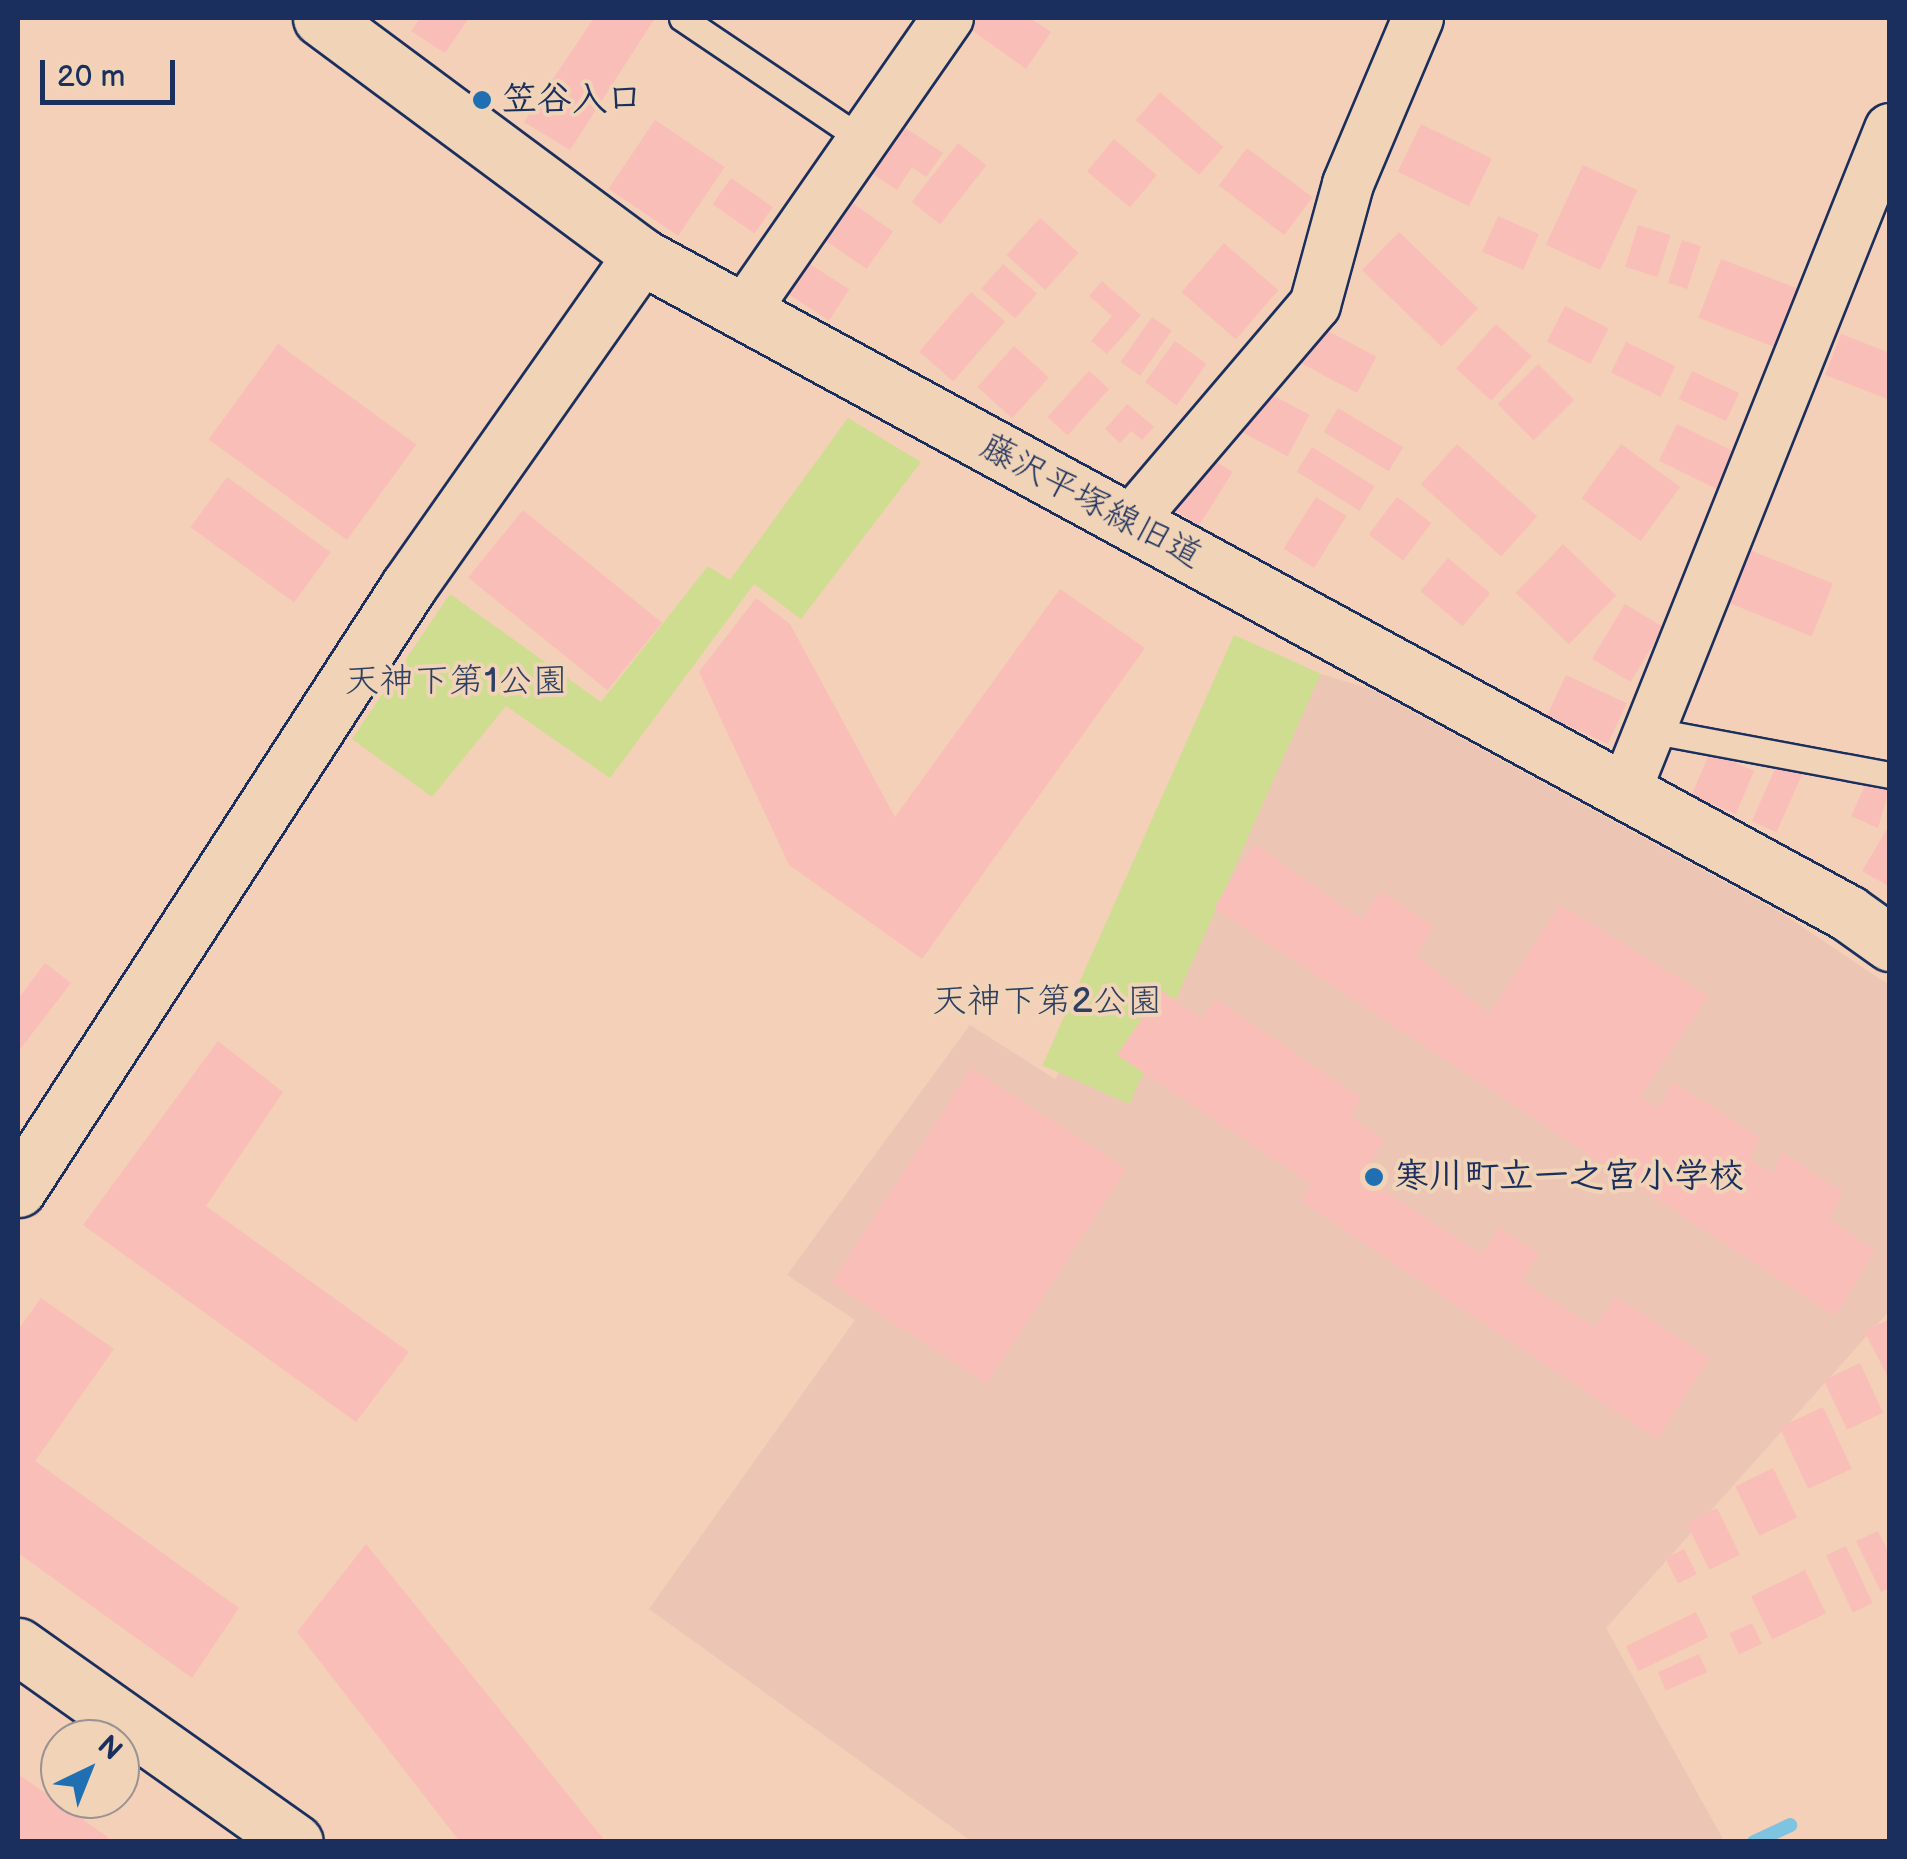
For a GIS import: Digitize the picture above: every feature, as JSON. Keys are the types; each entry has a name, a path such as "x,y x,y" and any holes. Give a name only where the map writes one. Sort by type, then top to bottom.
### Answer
{"street":[{"name":"藤沢平塚線旧道","path":"321,18 641,256 1625,792 1890,943"},
{"path":"742,314 948,18"},
{"path":"1130,522 1314,305 1348,184 1418,18"},
{"path":"1625,792 1890,129"},
{"path":"18,1190 408,587 641,256"},
{"path":"18,1646 295,1842"}],"lane":[{"path":"682,18 864,140"},
{"path":"1649,730 1890,775"}],"shaded area":[{"name":"寒川町立一之宮小学校","path":"1321,674 1373,690 1783,914 1889,985 1889,1311 1606,1628 1724,1841 971,1841 649,1609 855,1320 787,1275 970,1025 1055,1079"}],"green space":[{"name":"天神下第1公園","path":"848,418 921,462 801,619 754,584 610,778 506,706 432,797 352,739 450,594 601,702 708,566 730,580"},
{"path":"1234,635 1321,674 1129,1104 1042,1065"}],"building":[{"path":"420,18 469,18 445,53 411,31"},
{"path":"594,18 655,18 570,150 524,122"},
{"path":"972,18 1030,18 1051,32 1026,69 966,26"},
{"path":"1160,92 1223,147 1199,175 1136,120"},
{"path":"655,120 725,167 678,236 609,189"},
{"path":"1421,124 1492,159 1469,206 1398,172"},
{"path":"903,126 943,153 926,177 912,167 897,190 871,173"},
{"path":"1114,139 1157,175 1130,207 1087,171"},
{"path":"958,143 986,165 940,224 912,202"},
{"path":"1247,148 1312,197 1284,235 1219,186"},
{"path":"1583,165 1637,190 1600,270 1546,245"},
{"path":"731,178 773,207 754,233 713,204"},
{"path":"838,193 893,231 866,269 812,231"},
{"path":"1498,216 1539,234 1523,270 1482,252"},
{"path":"1040,218 1079,253 1045,290 1007,255"},
{"path":"1638,225 1671,235 1658,277 1625,267"},
{"path":"1399,232 1478,308 1441,347 1362,270"},
{"path":"1682,240 1701,246 1687,289 1668,283"},
{"path":"1224,243 1278,290 1236,339 1181,292"},
{"path":"793,253 849,289 829,321 773,284"},
{"path":"1721,259 1800,289 1778,348 1698,318"},
{"path":"1003,264 1037,294 1015,318 981,289"},
{"path":"1102,281 1141,315 1107,354 1091,341 1112,316 1089,296"},
{"path":"971,292 1005,322 953,381 919,352"},
{"path":"1565,306 1609,328 1590,364 1547,342"},
{"path":"1152,317 1172,331 1140,376 1120,362"},
{"path":"1311,322 1376,357 1357,393 1292,358"},
{"path":"1496,324 1532,356 1492,401 1456,369"},
{"path":"1841,334 1890,353 1890,400 1825,375"},
{"path":"1175,341 1207,364 1177,405 1145,382"},
{"path":"1626,342 1675,366 1661,397 1611,373"},
{"path":"278,344 416,445 347,540 209,439"},
{"path":"1014,346 1049,377 1012,418 977,387"},
{"path":"1538,364 1574,400 1534,440 1498,404"},
{"path":"1089,371 1109,389 1068,435 1048,417"},
{"path":"1692,371 1739,393 1726,421 1679,399"},
{"path":"1261,389 1310,415 1287,456 1239,430"},
{"path":"1127,404 1154,427 1142,440 1131,431 1120,443 1105,429"},
{"path":"1338,408 1403,447 1389,471 1324,432"},
{"path":"1677,424 1737,453 1719,490 1659,461"},
{"path":"1457,444 1537,516 1501,556 1421,484"},
{"path":"1621,444 1680,487 1641,541 1582,498"},
{"path":"1312,447 1375,486 1359,511 1297,472"},
{"path":"1202,453 1233,472 1199,526 1169,506"},
{"path":"227,477 331,552 294,602 191,527"},
{"path":"1316,497 1347,516 1314,568 1284,549"},
{"path":"1397,497 1431,523 1403,560 1369,535"},
{"path":"523,510 662,623 607,690 468,578"},
{"path":"1563,544 1616,595 1569,644 1516,593"},
{"path":"1745,548 1833,584 1812,636 1724,601"},
{"path":"1448,558 1490,593 1462,626 1420,591"},
{"path":"1060,589 1145,648 922,959 789,865 699,672 756,598 790,624 895,817"},
{"path":"1625,604 1664,627 1631,682 1592,659"},
{"path":"1566,675 1627,703 1608,744 1547,716"},
{"path":"1710,752 1754,771 1736,814 1692,795"},
{"path":"1779,760 1804,771 1776,832 1752,821"},
{"path":"1869,777 1890,786 1878,828 1851,816"},
{"path":"1890,824 1890,887 1862,871"},
{"path":"1255,844 1362,920 1380,891 1433,926 1416,956 1489,1013 1560,905 1708,996 1640,1096 1657,1109 1673,1082 1760,1138 1749,1160 1773,1173 1782,1152 1843,1193 1829,1219 1875,1251 1835,1316 1214,908"},
{"path":"45,963 71,983 18,1052 18,999"},
{"path":"1161,990 1201,1019 1215,999 1361,1098 1350,1116 1384,1140 1360,1176 1481,1254 1499,1228 1539,1253 1522,1281 1595,1327 1616,1297 1709,1358 1657,1439 1301,1201 1311,1184 1117,1055"},
{"path":"218,1041 283,1092 206,1206 409,1352 356,1422 83,1225"},
{"path":"971,1068 1126,1169 987,1383 832,1283"},
{"path":"41,1298 114,1349 35,1461 239,1608 192,1678 18,1553 18,1330"},
{"path":"1890,1319 1890,1381 1864,1331"},
{"path":"1860,1363 1883,1413 1847,1430 1824,1380"},
{"path":"1823,1407 1852,1469 1808,1489 1779,1427"},
{"path":"1773,1468 1797,1517 1759,1536 1735,1486"},
{"path":"1717,1508 1740,1555 1709,1570 1686,1523"},
{"path":"1878,1531 1890,1555 1890,1588 1881,1592 1856,1541"},
{"path":"366,1544 606,1842 460,1842 297,1632"},
{"path":"1846,1546 1873,1603 1853,1612 1826,1555"},
{"path":"1684,1549 1697,1574 1678,1583 1665,1559"},
{"path":"1805,1570 1826,1613 1772,1639 1751,1596"},
{"path":"1696,1612 1708,1637 1638,1671 1626,1646"},
{"path":"1752,1623 1762,1644 1739,1654 1729,1634"},
{"path":"1699,1654 1707,1672 1666,1691 1658,1672"},
{"path":"18,1774 40,1789 40,1819 82,1819 109,1838 106,1842 18,1842"}],"waterway":[{"path":"1754,1842 1790,1825"}],"place":[{"name":"笠谷入口","path":"482,100"},
{"name":"寒川町立一之宮小学校","path":"1374,1177"}],"park label":[{"name":"天神下第2公園","path":"1047,1002"}]}
